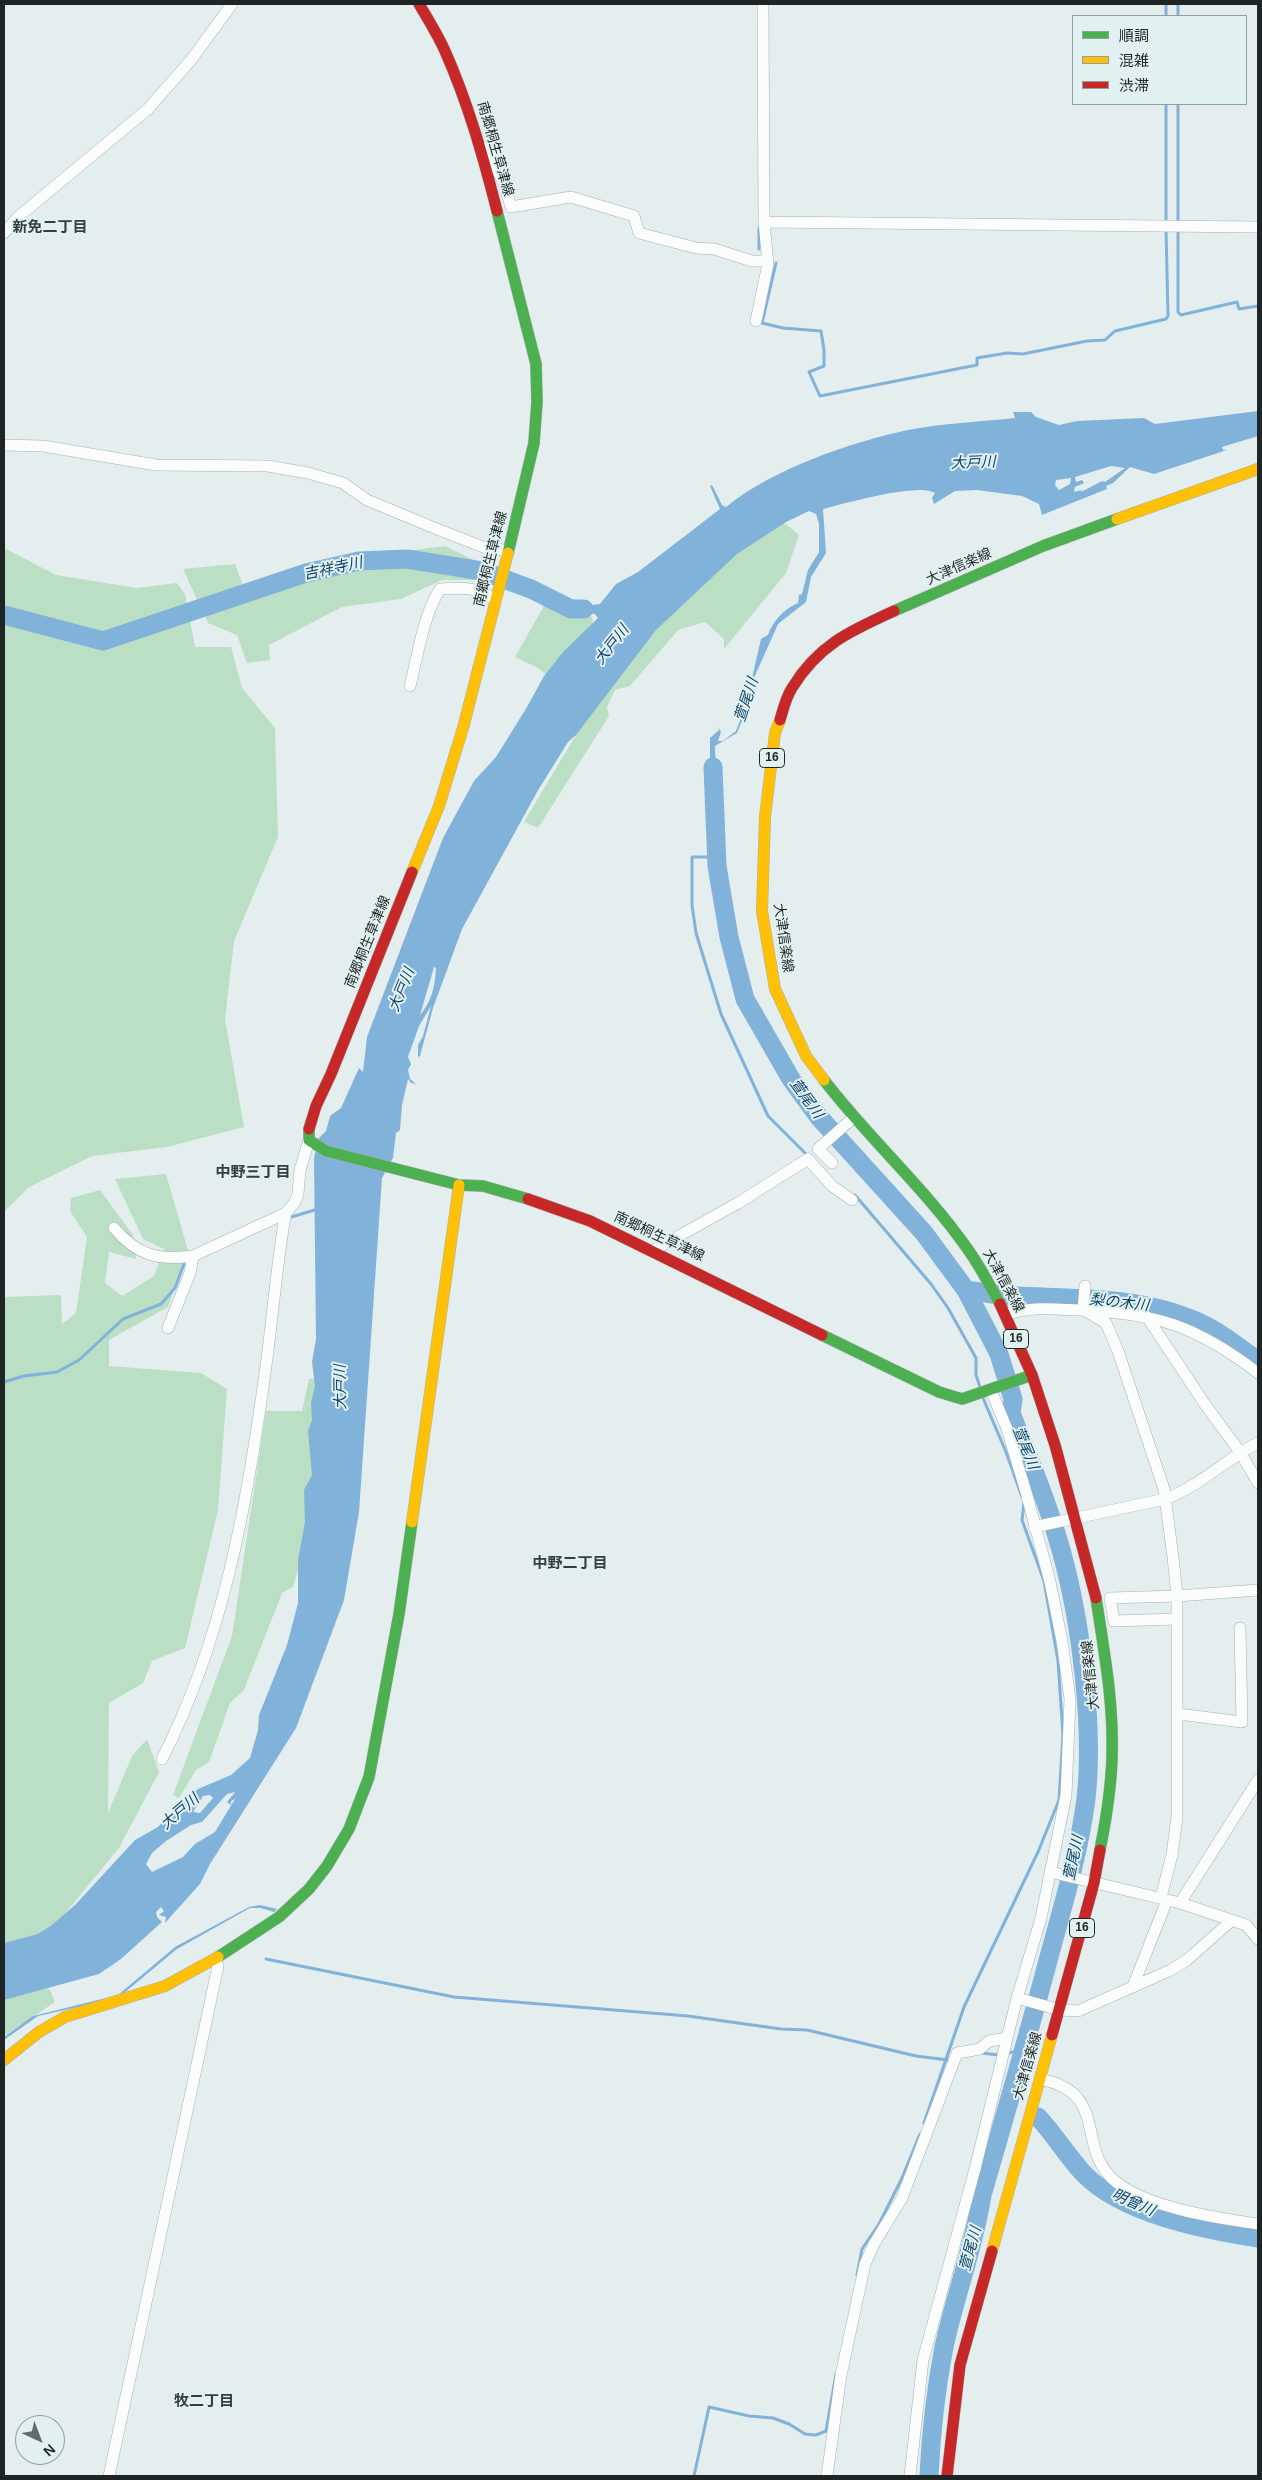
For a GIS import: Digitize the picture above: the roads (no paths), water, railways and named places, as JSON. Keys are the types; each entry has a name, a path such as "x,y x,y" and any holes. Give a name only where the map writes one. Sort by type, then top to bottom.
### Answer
{"main road":[{"name":"南郷桐生草津線","path":"419,4 444,49 480,146 536,364 537,402 534,443 509,551 463,728 439,806 331,1074 312,1116 308,1128 312,1143 326,1151 409,1173 459,1185 483,1186 539,1202 590,1221 654,1250 939,1392 962,1399 993,1390 1029,1376"},
{"name":"大津信楽線","path":"947,2476 960,2365 1040,2079 1056,2009 1091,1882 1106,1819 1112,1758 1108,1673 1098,1610 1071,1518 1055,1446 1006,1315 969,1251 938,1212 849,1121 806,1056 775,989 762,911 765,817 775,733 791,689 819,654 849,631 1043,546 1258,469"},
{"path":"4,2060 39,2032 65,2017 164,1986 215,1959 279,1917 308,1889 327,1866 349,1829 368,1777 399,1614 459,1185"}],"street":[{"path":"4,233 31,206 148,109 191,60 232,4"},
{"path":"756,321 767,261 764,222 763,4"},
{"path":"480,146 488,149 504,183 511,206 571,197 634,216 639,233 696,248 714,249 752,261 767,261"},
{"path":"764,222 1258,227"},
{"path":"4,445 42,446 156,465 268,466 308,473 343,482 367,500 482,547 509,551"},
{"path":"410,686 420,644 435,598 440,589 462,587 481,590 497,598"},
{"path":"832,1163 818,1150 849,1121"},
{"path":"162,1759 182,1720 226,1589 244,1508 265,1373 285,1218 298,1194 300,1170 312,1143"},
{"path":"654,1250 738,1202 808,1158 832,1186 852,1200"},
{"path":"114,1228 128,1244 149,1255 162,1258 193,1256 285,1218"},
{"path":"168,1328 190,1273 193,1256"},
{"path":"1083,1310 1085,1286"},
{"path":"1006,1315 1019,1310 1042,1308 1113,1311 1170,1321 1198,1333 1236,1356 1258,1373"},
{"path":"1083,1310 1106,1323 1115,1344 1165,1499 1177,1596 1178,1714 1176,1817 1172,1855 1164,1899 1134,1984"},
{"path":"1147,1317 1204,1403 1240,1452 1258,1483"},
{"path":"910,2476 924,2360 976,2169 1007,2038 1020,1999 1053,1873 1066,1795 1070,1699 1054,1601 1020,1471 993,1390"},
{"path":"1034,1527 1071,1518 1155,1503 1178,1494 1214,1472 1240,1452 1258,1443"},
{"path":"1177,1619 1114,1622 1110,1598 1177,1596 1258,1590"},
{"path":"1098,1610 1112,1608"},
{"path":"1178,1714 1242,1722 1240,1628"},
{"path":"1180,1903 1258,1780"},
{"path":"1053,1873 1180,1903 1246,1925 1258,1939"},
{"path":"1020,1999 1056,2009 1078,2012 1134,1984 1154,1978 1187,1960 1232,1920"},
{"path":"108,2476 218,1966 215,1959"},
{"path":"827,2476 842,2375 865,2264 874,2244 902,2198 957,2053 980,2049 989,2041 1007,2038"},
{"path":"1040,2079 1058,2082 1074,2093 1083,2104 1090,2121 1096,2157 1116,2182 1138,2194 1179,2209 1258,2224"}],"water":[{"name":"大戸川","path":"1258,411 1258,436 1222,447 1223,450 1228,449 1221,452 1154,474 1130,467 1113,483 1106,486 1107,489 1042,515 1039,504 1022,496 977,490 955,491 934,504 932,498 935,493 926,490 914,490 880,495 823,509 826,553 811,577 806,602 778,624 754,678 755,689 737,733 715,746 717,799 710,786 710,738 719,730 717,726 721,732 718,741 723,741 736,731 752,689 752,678 761,639 768,635 780,616 798,603 799,595 802,594 808,570 819,552 819,524 816,514 809,511 786,522 737,554 656,630 576,735 568,742 537,792 462,929 433,1008 420,1056 418,1057 418,1045 423,1036 431,1006 419,1026 408,1057 411,1064 408,1070 410,1079 416,1084 411,1083 408,1079 402,1105 400,1130 396,1133 393,1158 382,1178 359,1512 344,1600 296,1728 210,1864 200,1884 165,1923 166,1917 159,1915 164,1911 161,1907 156,1912 157,1917 162,1922 121,1959 99,1974 4,2000 4,1943 38,1934 52,1925 76,1904 135,1840 158,1827 182,1801 198,1789 231,1775 250,1758 258,1730 259,1715 287,1645 298,1603 298,1560 305,1522 304,1490 312,1475 308,1431 312,1420 311,1403 315,1386 312,1362 316,1339 314,1159 318,1139 326,1131 330,1116 341,1108 359,1068 363,1072 367,1037 443,838 474,781 496,757 544,676 564,651 598,618 595,614 570,610 558,604 575,607 600,604 616,584 638,572 720,509 710,486 712,485 722,505 726,507 765,481 812,459 861,442 908,430 948,424 1015,418 1013,412 1031,412 1036,417 1059,425 1077,421 1144,418 1155,424","holes":["1111,466 1125,468 1105,482 1102,481 1081,492 1082,490 1074,492 1075,487 1084,483 1082,480 1076,482 1075,477","1071,478 1070,484 1059,490 1055,485 1056,480","434,967 436,968 432,993 420,1015","235,1792 227,1802 231,1805 231,1801 235,1799 215,1832 195,1844 183,1857 152,1872 146,1864 152,1853 166,1841 191,1825 202,1822 227,1794","210,1795 213,1798 200,1813 193,1812 203,1796"]},
{"path":"260,1905 277,1909 274,1912 261,1908 250,1908 177,1949 118,1998 38,2016 4,2040 4,2037 33,2016 118,1995 175,1947 249,1907"}],"waterway":[{"path":"1166,4 1166,15"},
{"path":"1178,4 1178,15"},
{"path":"1166,105 1166,223"},
{"path":"1178,105 1178,223"},
{"path":"759,228 759,249"},
{"path":"776,263 762,323 783,328 821,331 824,366 809,372 820,396 977,365 977,358 1007,353 1023,354 1087,341 1105,340 1115,331 1166,319 1168,316 1166,229"},
{"path":"1178,229 1178,312 1181,315 1237,302 1239,309 1258,306"},
{"name":"吉祥寺川","path":"4,615 103,641 306,573 359,561 407,559 482,571 531,589 571,609 584,609"},
{"name":"萱尾川","path":"713,767 717,866 729,937 745,999 791,1079 818,1116 924,1233 966,1290 999,1354 1013,1399 1011,1413 1044,1498 1061,1550 1080,1641 1087,1707 1088,1770 1086,1799 1079,1839 1070,1879 982,2195 974,2234 948,2328 936,2395 929,2476"},
{"path":"716,853 708,857 692,857 692,905 696,933 721,1014 768,1116 808,1156"},
{"path":"855,1195 931,1284 948,1308 976,1358 976,1375 980,1387"},
{"path":"288,1218 318,1209"},
{"path":"4,1382 24,1376 57,1372 79,1360 123,1319 161,1304 175,1288 184,1264"},
{"name":"梨の木川","path":"966,1290 1009,1296 1108,1300 1154,1307 1206,1326 1258,1361"},
{"path":"983,1398 1006,1452 1022,1497"},
{"path":"924,2123 964,2007 1038,1852 1059,1800 1063,1735 1058,1661 1044,1581 1022,1520 1024,1503"},
{"path":"266,1959 454,1997 688,2016 781,2029 807,2030 916,2056 948,2060"},
{"path":"1005,2054 1024,2049"},
{"path":"981,2053 999,2055"},
{"name":"明曾川","path":"1038,2117 1084,2174 1100,2188 1120,2200 1142,2210 1190,2225 1258,2238"},
{"path":"857,2275 862,2249 879,2224 902,2178 920,2134"},
{"path":"694,2476 709,2407 749,2416 773,2418 789,2424 805,2434 816,2435 826,2431 836,2374"}],"district":[{"name":"新免二丁目","path":"50,228"},
{"name":"中野三丁目","path":"253,1173"},
{"name":"中野二丁目","path":"570,1564"},
{"name":"牧二丁目","path":"204,2402"}]}
